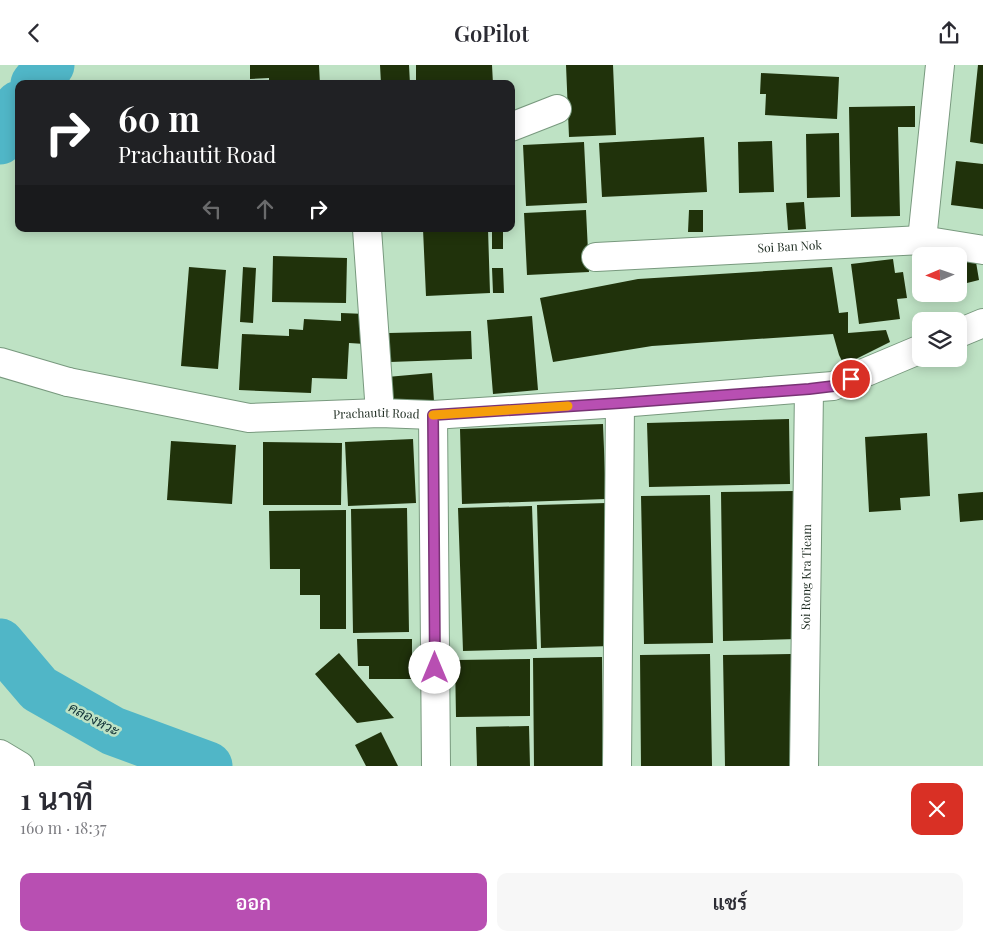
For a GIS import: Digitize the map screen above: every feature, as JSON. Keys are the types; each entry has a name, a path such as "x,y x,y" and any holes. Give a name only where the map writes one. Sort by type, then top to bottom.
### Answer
{"street":[{"path":"922,240 940,65"},
{"path":"515,125 556,109"},
{"path":"367,232 380,413"},
{"name":"Soi Ban Nok","path":"596,257 922,240 983,250"},
{"path":"967,330 983,323"},
{"name":"Prachautit Road","path":"0,361 68,382 249,419 380,413 433,415 809,389 834,386 912,353"},
{"name":"Soi Rong Kra Tieam","path":"804,766 809,389"},
{"path":"617,766 620,403"},
{"path":"433,415 436,766"},
{"path":"0,754 20,766"}],"building":[{"path":"250,65 319,65 320,80 250,79"},
{"path":"380,65 409,65 410,80 381,80"},
{"path":"416,65 492,65 493,80 416,80"},
{"path":"566,65 613,65 616,135 569,137"},
{"path":"978,65 983,65 983,144 970,142"},
{"path":"761,73 839,77 837,119 765,115 766,94 760,94"},
{"path":"915,106 915,127 898,127 900,216 851,217 849,107"},
{"path":"839,133 840,197 807,198 806,134"},
{"path":"704,137 707,192 602,197 599,143"},
{"path":"772,141 774,192 739,193 738,142"},
{"path":"584,142 587,203 526,206 523,145"},
{"path":"956,161 983,164 983,209 951,205"},
{"path":"804,202 806,229 788,230 786,203"},
{"path":"586,210 589,272 527,275 524,213"},
{"path":"689,210 703,210 703,232 688,232"},
{"path":"423,232 488,232 490,293 426,296"},
{"path":"492,232 503,232 503,249 492,249"},
{"path":"273,256 347,258 346,303 272,302"},
{"path":"975,256 979,280 968,283 968,257"},
{"path":"893,259 895,273 903,272 907,298 897,299 900,319 859,324 851,264"},
{"path":"189,267 226,270 218,369 181,366"},
{"path":"243,267 256,268 253,323 240,322"},
{"path":"832,267 839,313 848,312 848,333 886,330 890,342 850,362 843,363 833,334 652,346 553,362 540,298 638,279"},
{"path":"492,268 503,268 504,293 493,293"},
{"path":"341,313 366,314 365,344 349,343 347,379 312,378 311,393 239,390 242,334 289,336 289,329 303,330 304,319 341,321"},
{"path":"532,316 538,390 493,394 487,320"},
{"path":"471,331 472,359 390,362 389,333"},
{"path":"432,373 434,401 390,405 387,377"},
{"path":"789,419 790,484 649,487 647,423"},
{"path":"603,424 606,499 462,504 460,429"},
{"path":"927,433 930,496 900,498 901,510 869,512 865,437"},
{"path":"413,439 416,503 348,506 345,442"},
{"path":"171,441 236,445 232,504 167,500"},
{"path":"263,442 342,443 341,505 263,505"},
{"path":"794,491 797,639 723,641 721,492"},
{"path":"983,492 983,520 960,522 958,494"},
{"path":"710,495 713,643 644,644 641,496"},
{"path":"606,503 611,646 541,648 537,505"},
{"path":"532,506 537,649 463,651 458,508"},
{"path":"407,508 409,632 353,633 351,509"},
{"path":"346,510 346,629 320,629 320,595 300,595 300,569 270,569 269,511"},
{"path":"357,639 412,639 412,679 369,679 369,666 358,666"},
{"path":"339,653 394,718 357,723 315,674"},
{"path":"710,654 712,766 641,766 640,655"},
{"path":"791,654 792,766 725,766 723,655"},
{"path":"602,657 603,766 534,766 533,658"},
{"path":"530,659 530,716 456,717 455,660"},
{"path":"529,726 530,766 477,766 476,727"},
{"path":"381,732 398,766 366,766 355,745"}],"waterway":[{"name":"คลองหวะ","path":"38,80 50,65"},
{"name":"คลองหวะ","path":"0,140 15,112"},
{"name":"คลองหวะ","path":"0,643 39,689 113,731 208,766"}],"slow traffic":[{"path":"433,415 568,406"}],"route":[{"path":"435,668 433,415 809,389 834,386 851,379"}]}
